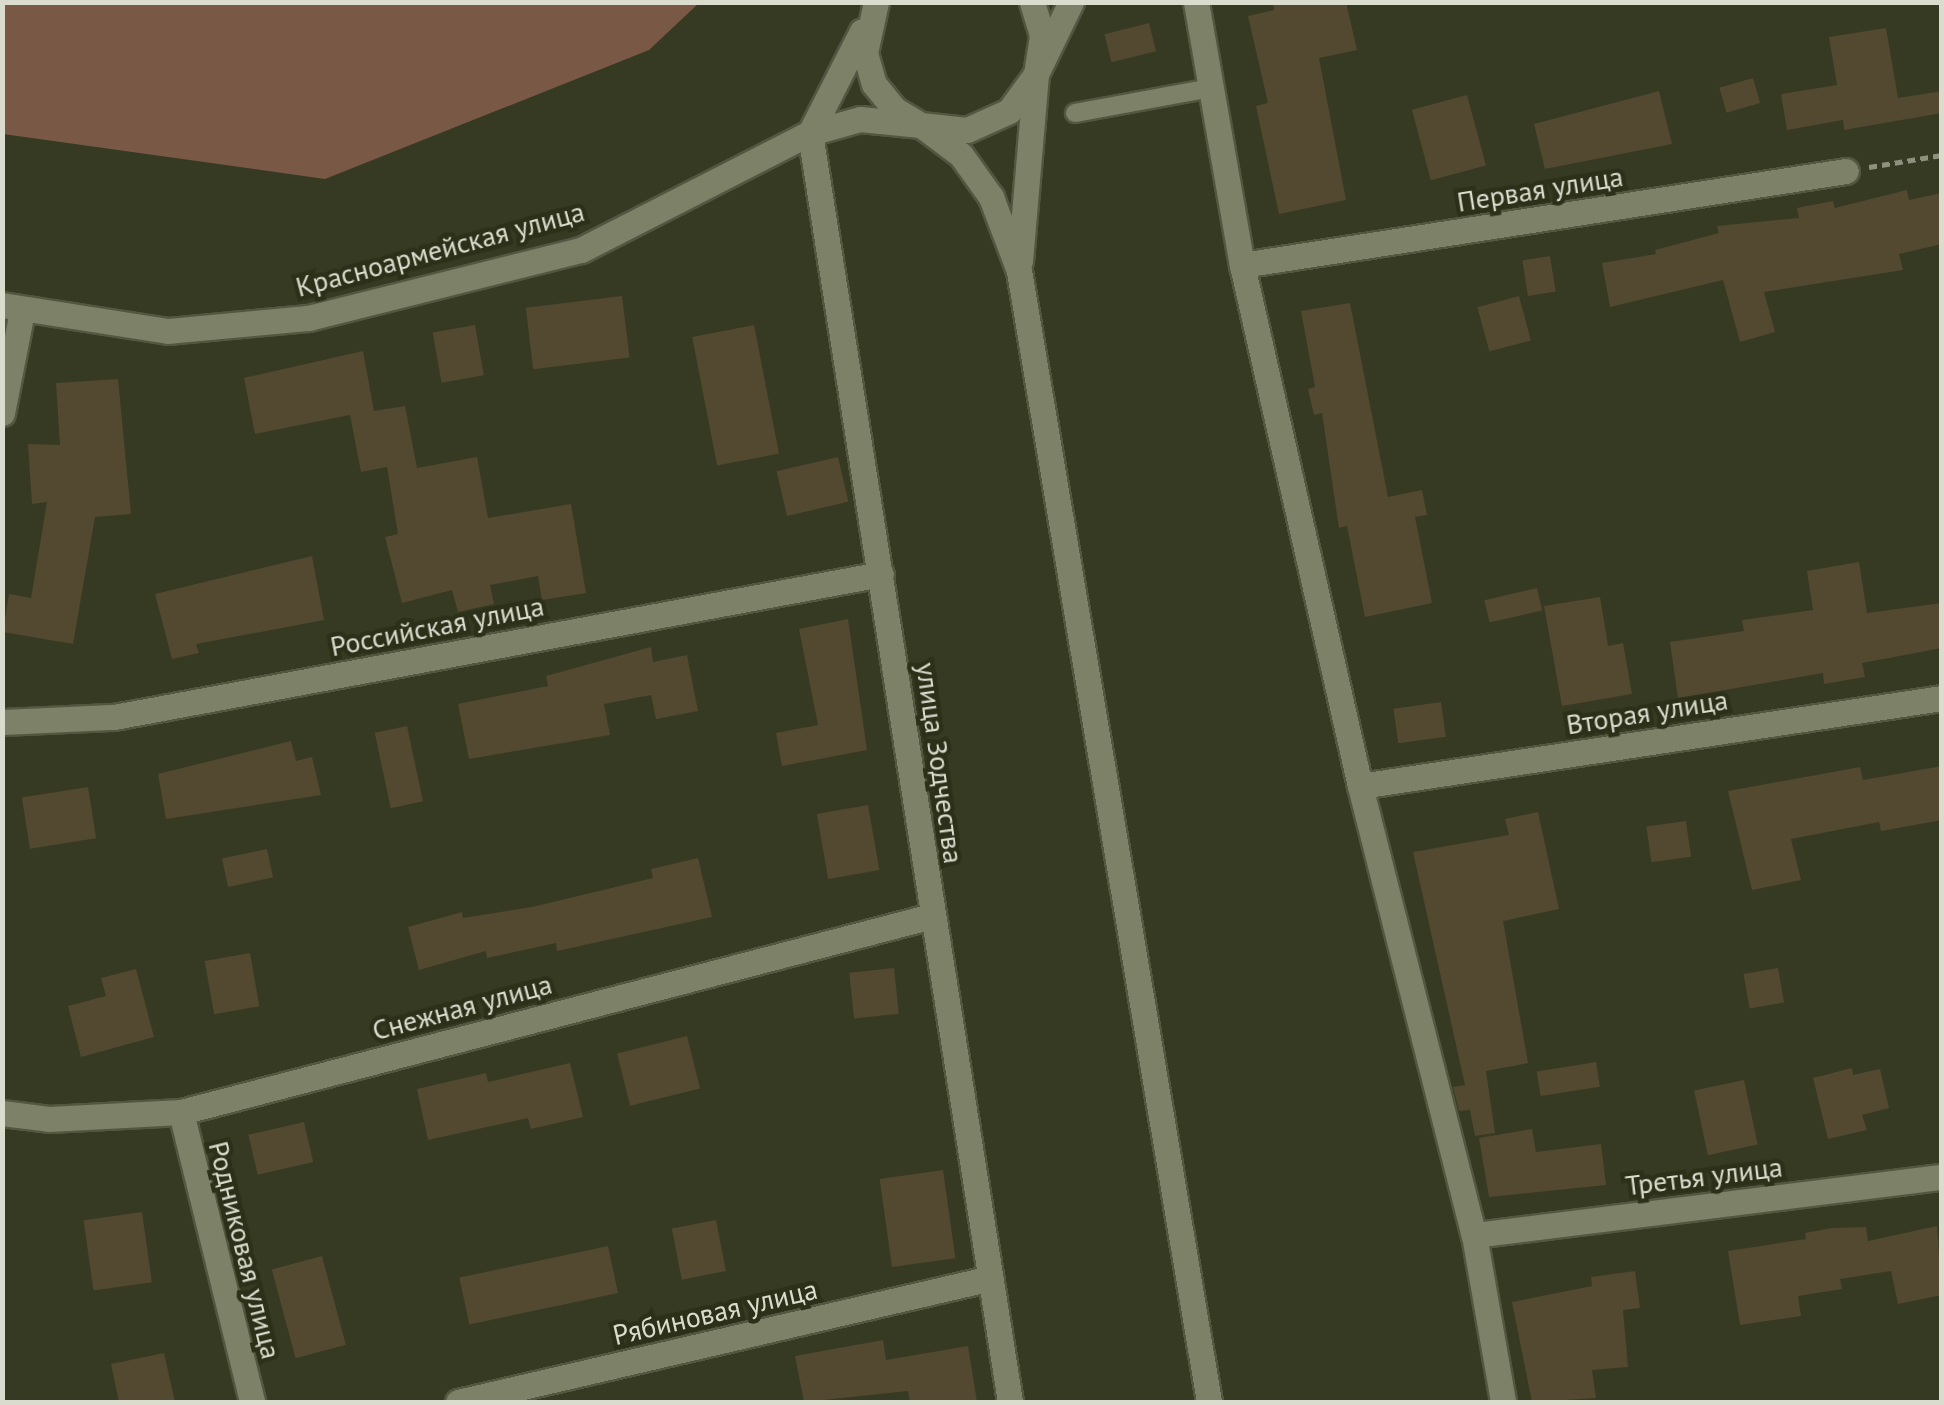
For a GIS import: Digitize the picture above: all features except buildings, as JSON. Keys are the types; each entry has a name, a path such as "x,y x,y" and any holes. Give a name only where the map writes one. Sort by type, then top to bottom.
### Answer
{"street":[{"path":"1019,271 1042,35 1032,2"},
{"path":"1036,74 1072,2"},
{"path":"1196,2 1242,265 1360,786 1474,1235 1503,1402"},
{"path":"871,12 865,53 874,84 894,109 961,155 991,197 1019,271 1208,1402"},
{"path":"810,133 871,12"},
{"name":"Красноармейская улица","path":"12,308 168,330 308,318 581,250 810,133 860,119 967,130 1009,112 1036,74"},
{"name":"улица Зодчества","path":"810,133 882,574 987,1279 1010,1402"},
{"name":"Первая улица","path":"1242,265 1846,171"},
{"path":"2,414 12,308"},
{"name":"Российская улица","path":"2,722 114,717 882,574"},
{"name":"Вторая улица","path":"1360,786 1942,698"},
{"name":"Снежная улица","path":"2,1112 49,1120 181,1112 932,916"},
{"name":"Родниковая улица","path":"181,1112 252,1402"},
{"name":"Третья улица","path":"1474,1235 1942,1177"},
{"name":"Рябиновая улица","path":"458,1402 987,1279"}],"lane":[{"path":"1074,113 1211,88"}],"path":[{"path":"1846,171 1942,155"}],"shaded area":[{"path":"3,2 699,3 649,50 325,179 3,134"}]}
